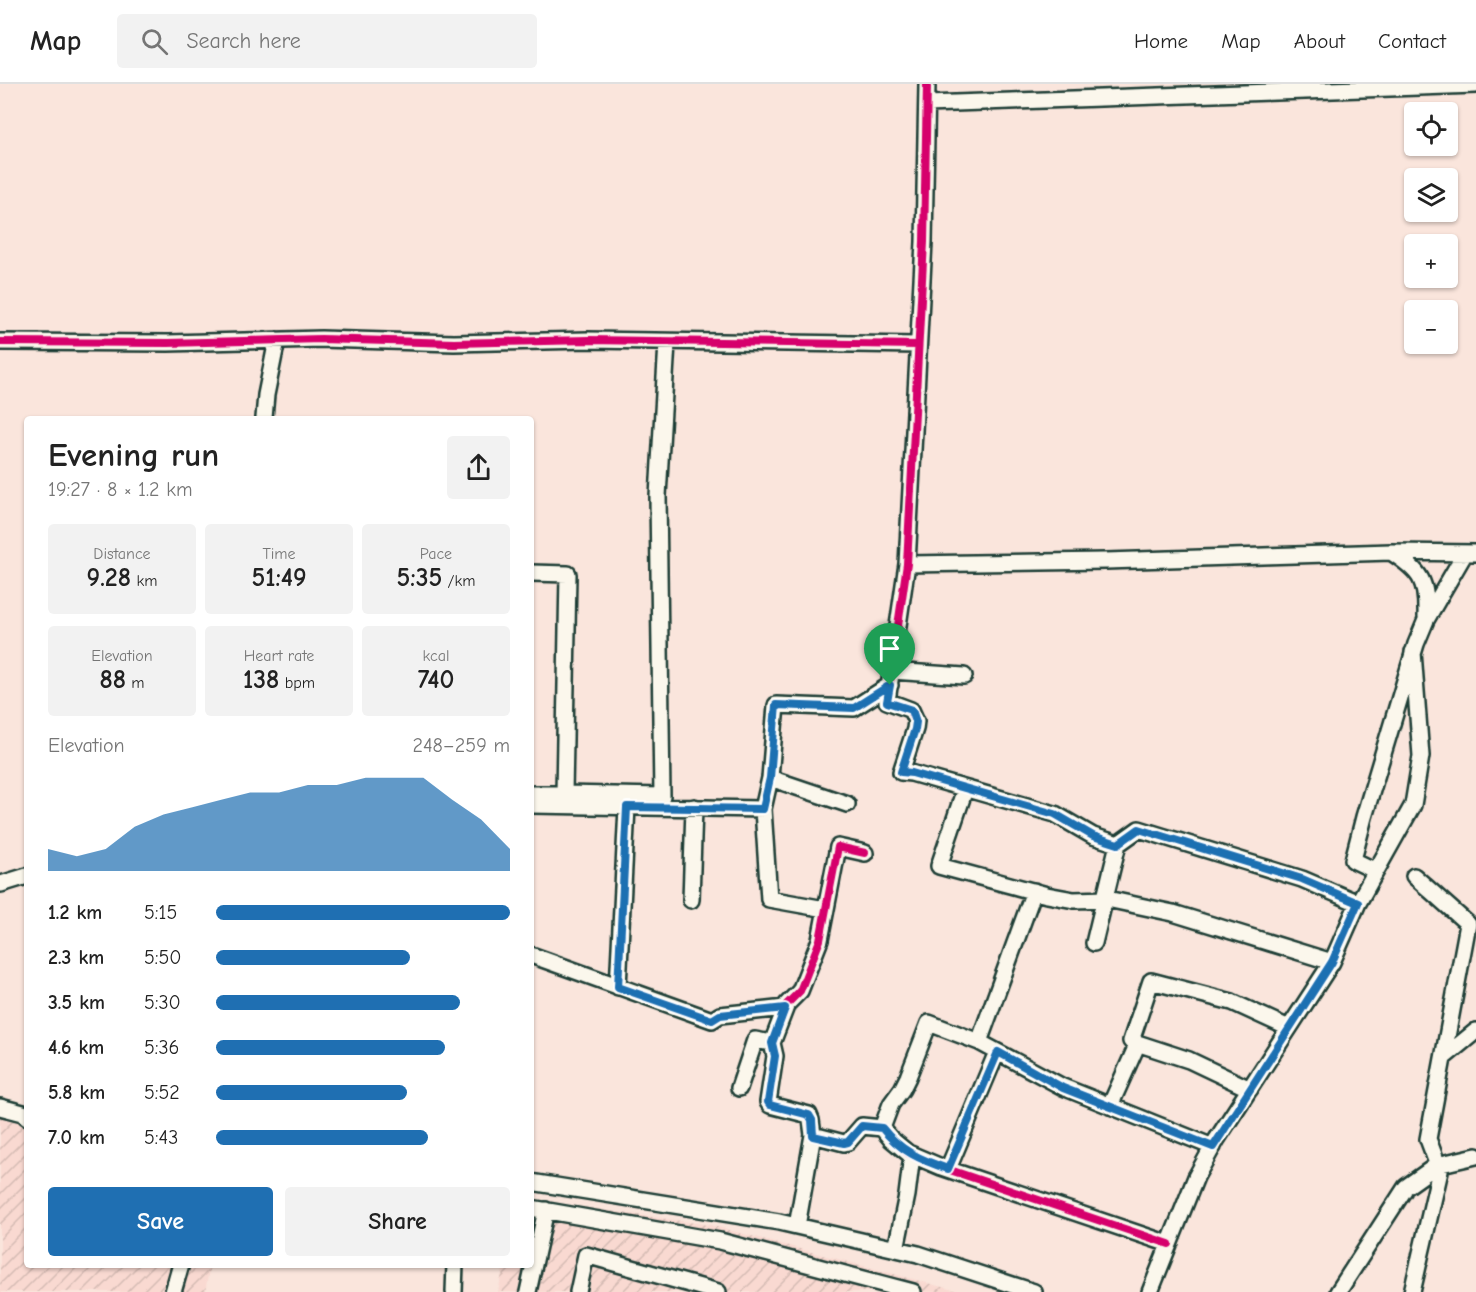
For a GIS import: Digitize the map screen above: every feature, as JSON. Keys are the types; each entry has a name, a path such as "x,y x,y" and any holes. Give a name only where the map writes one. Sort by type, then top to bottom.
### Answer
{"street":[{"path":"927,84 924,242 907,564 887,702 912,710 916,722 901,772 912,773 1055,814 1093,836 1118,844"},
{"path":"927,104 1476,85"},
{"path":"0,342 168,343 321,339 454,343 588,340 667,343 918,345"},
{"path":"264,416 277,340"},
{"path":"534,794 662,796 658,496 667,343"},
{"path":"907,564 1106,561 1391,552 1470,553"},
{"path":"1391,552 1408,562 1422,579 1427,599 1426,620"},
{"path":"1376,872 1353,860 1364,817 1413,652 1426,620 1470,553"},
{"path":"534,573 568,574 564,794"},
{"path":"1150,1292 1196,1177 1332,962 1358,903 1413,805 1421,756 1413,652"},
{"path":"825,909 769,899 763,809 770,778 776,705 854,708 891,678 964,676"},
{"path":"770,778 847,804"},
{"path":"965,789 939,866 1074,900 1105,899 1173,913 1332,962"},
{"path":"534,805 763,809"},
{"path":"618,987 627,807"},
{"path":"691,900 694,807"},
{"path":"1094,943 1118,844 1139,829 1302,879 1358,903"},
{"path":"797,1226 813,1136 812,1120 809,1115 770,1105 768,1102 775,1056 772,1043 787,1004 800,991 820,940 838,847 865,853"},
{"path":"1412,1292 1440,1171 1428,1138 1472,928 1414,876"},
{"path":"1,884 24,877"},
{"path":"979,1042 1034,891"},
{"path":"534,956 712,1020 720,1015 785,1008"},
{"path":"1250,1089 1189,1060 1131,1041 1151,981 1232,1002 1289,1028"},
{"path":"882,1128 891,1104 902,1089 929,1023 979,1042 1063,1088 1213,1147"},
{"path":"1443,1058 1476,1031"},
{"path":"739,1088 755,1040 772,1043"},
{"path":"1110,1106 1138,1043"},
{"path":"948,1169 998,1052"},
{"path":"0,1107 24,1114"},
{"path":"813,1136 844,1143 848,1142 862,1126 882,1128 891,1139 912,1155 1169,1244"},
{"path":"896,1249 912,1155"},
{"path":"1338,1292 1406,1187 1437,1165 1476,1156"},
{"path":"534,1182 797,1226 896,1249 1034,1292"},
{"path":"534,1242 538,1209 720,1241 913,1292"},
{"path":"578,1292 586,1255 718,1292"},
{"path":"173,1292 180,1268"},
{"path":"454,1292 455,1268"},
{"path":"528,1292 531,1268"}],"shaded area":[{"path":"0,1098 24,1104 24,1268 209,1268 205,1292 0,1292"},
{"path":"534,1200 710,1225 961,1292 498,1292 503,1268 534,1268"}],"cycle path":[{"path":"927,84 924,242 907,564 887,701 911,710 916,721 901,772 1055,814 1093,836 1118,844"},
{"path":"0,342 168,343 321,339 454,343 588,340 918,345"},
{"path":"865,853 838,847 820,940 800,991 787,1004 772,1043 775,1056 768,1102 770,1105 809,1115 813,1135 844,1143 848,1142 862,1126 882,1128 908,1153 941,1167 1169,1244"}],"route":[{"path":"890,685 887,702 912,710 916,722 901,772 912,773 1055,814 1103,841 1118,844 1139,829 1302,879 1358,903 1332,962 1213,1147 1063,1088 998,1052 948,1169 908,1153 882,1128 862,1126 848,1142 844,1143 813,1136 812,1120 809,1115 770,1105 768,1102 775,1056 772,1043 785,1008 720,1015 712,1020 618,987 627,807 763,809 770,778 776,705 854,708 890,685"}]}
